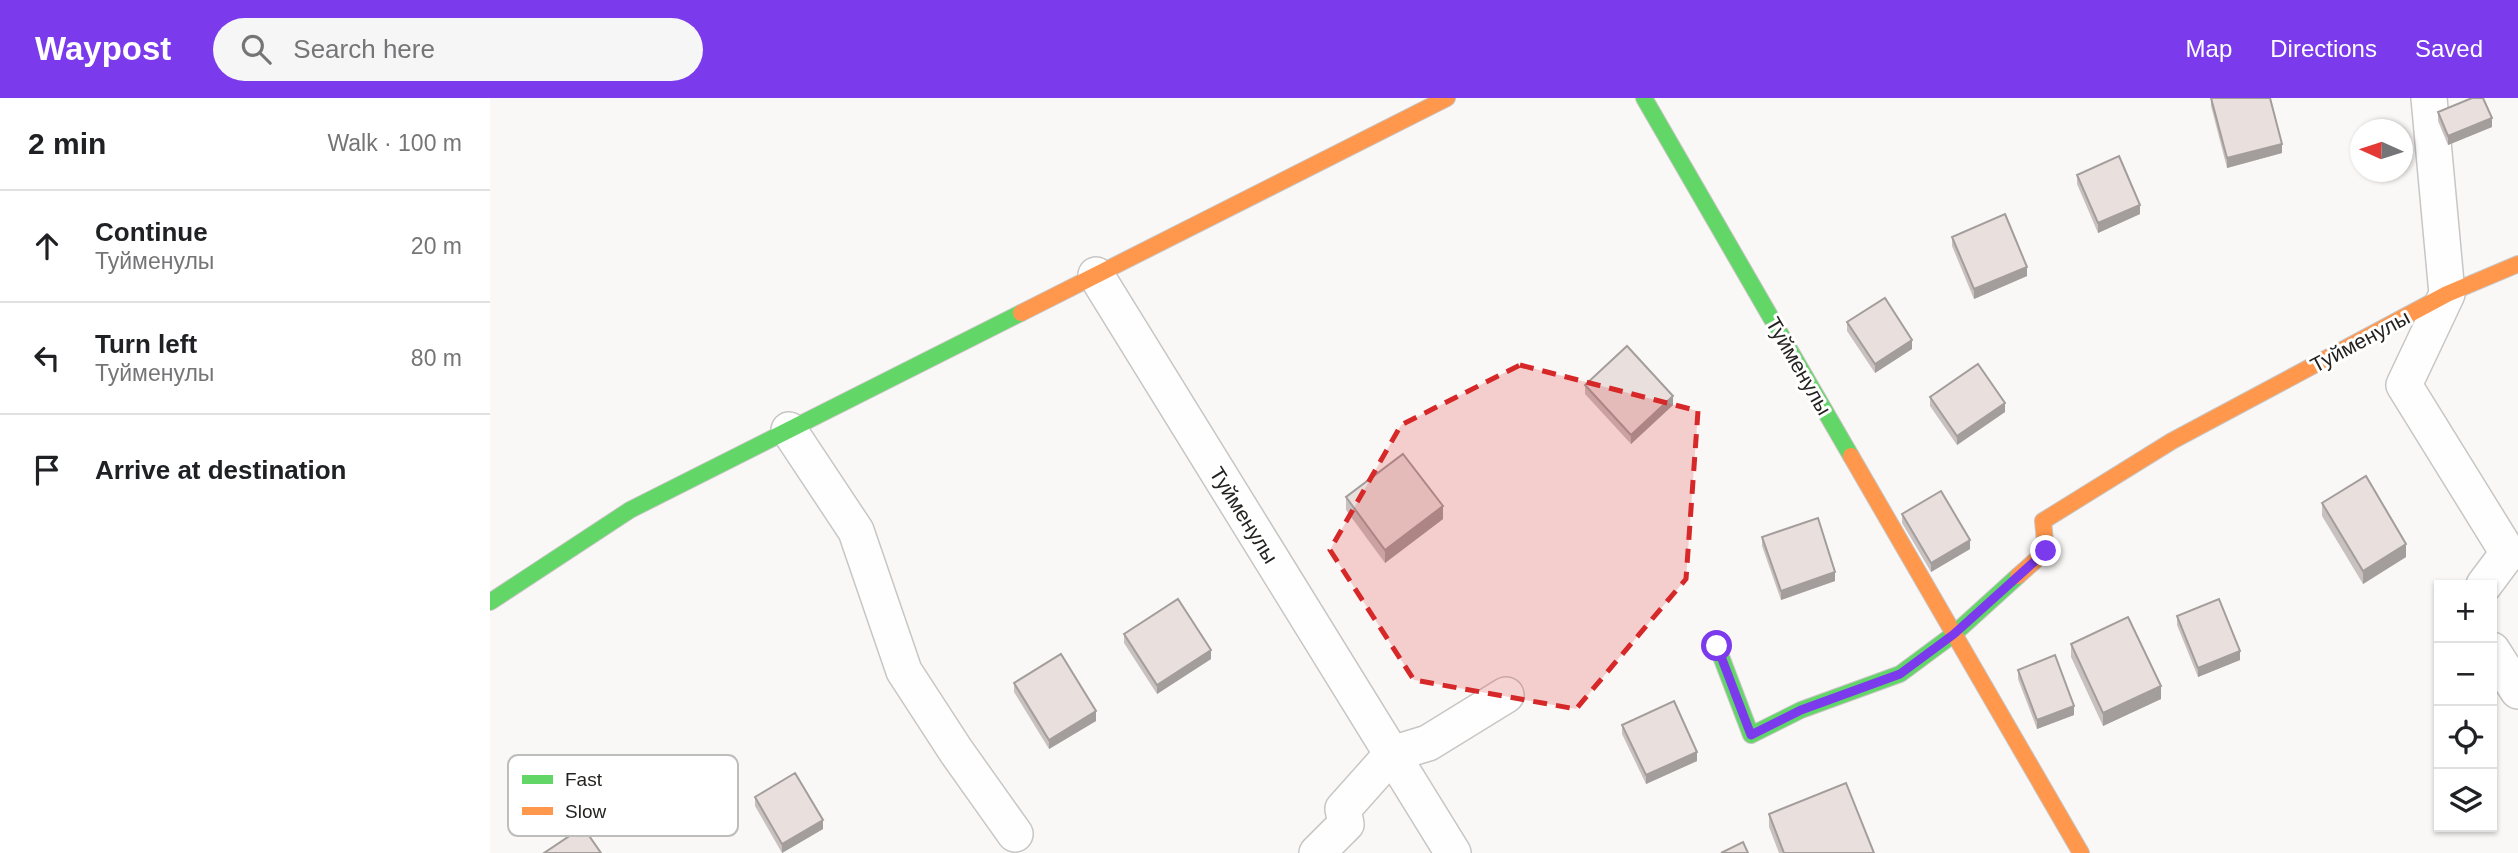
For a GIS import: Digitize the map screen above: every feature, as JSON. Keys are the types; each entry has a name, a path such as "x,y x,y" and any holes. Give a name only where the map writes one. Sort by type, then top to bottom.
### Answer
{"street":[{"path":"490,602 630,510 1447,98"},
{"name":"Туйменулы","path":"1644,98 2081,853"},
{"path":"2429,98 2447,294"},
{"name":"Туйменулы","path":"1717,646 1751,735 1801,710 1900,674 1954,634 2046,551 2043,521 2172,440 2447,294 2518,264"},
{"name":"Туйменулы","path":"1096,275 1453,853"},
{"name":"Туйменулы","path":"2447,294 2404,384 2508,553 2488,580"},
{"path":"789,430 856,531 904,671 1015,834"},
{"path":"2497,658 2518,691"},
{"path":"1317,853 1346,824 1343,808 1392,754 1428,743 1506,695"}],"highlighted area":[{"path":"1520,365 1698,411 1686,579 1576,709 1414,680 1330,550 1401,425"}],"building":[{"path":"2211,98 2270,98 2282,144 2227,158"},
{"path":"2472,98 2483,98 2492,118 2448,136 2438,112"},
{"path":"2119,156 2140,205 2098,223 2077,175"},
{"path":"2005,214 2027,267 1974,289 1952,237"},
{"path":"1885,298 1912,340 1875,364 1847,322"},
{"path":"1627,346 1673,396 1631,435 1585,385"},
{"path":"1978,364 2005,403 1957,436 1930,397"},
{"path":"1403,454 1443,506 1385,550 1346,497"},
{"path":"2366,476 2406,544 2363,571 2322,503"},
{"path":"1941,491 1970,540 1931,563 1902,514"},
{"path":"1818,518 1835,572 1781,591 1762,537"},
{"path":"1178,599 1211,650 1157,685 1124,634"},
{"path":"2219,599 2240,651 2198,668 2177,616"},
{"path":"2128,617 2161,686 2103,713 2071,644"},
{"path":"1061,654 1096,711 1049,740 1014,683"},
{"path":"2055,655 2074,706 2037,720 2018,670"},
{"path":"1674,701 1697,752 1646,775 1622,725"},
{"path":"795,773 823,820 782,844 755,797"},
{"path":"1846,783 1874,853 1784,853 1769,814"},
{"path":"570,836 589,836 601,853 544,853"},
{"path":"1743,842 1748,853 1721,853"}],"traffic: fast":[{"path":"1644,98 1851,456"},
{"path":"490,602 630,510 1021,313"},
{"path":"1717,646 1751,735 1801,710 1900,674 1954,634 2018,576"}],"traffic: slow":[{"path":"1021,313 1447,98"},
{"path":"2018,576 2046,551 2043,521 2172,441 2447,294 2518,264"},
{"path":"1851,456 2081,853"}],"route":[{"path":"1717,646 1751,735 1801,710 1900,674 1954,634 2046,551"}]}
